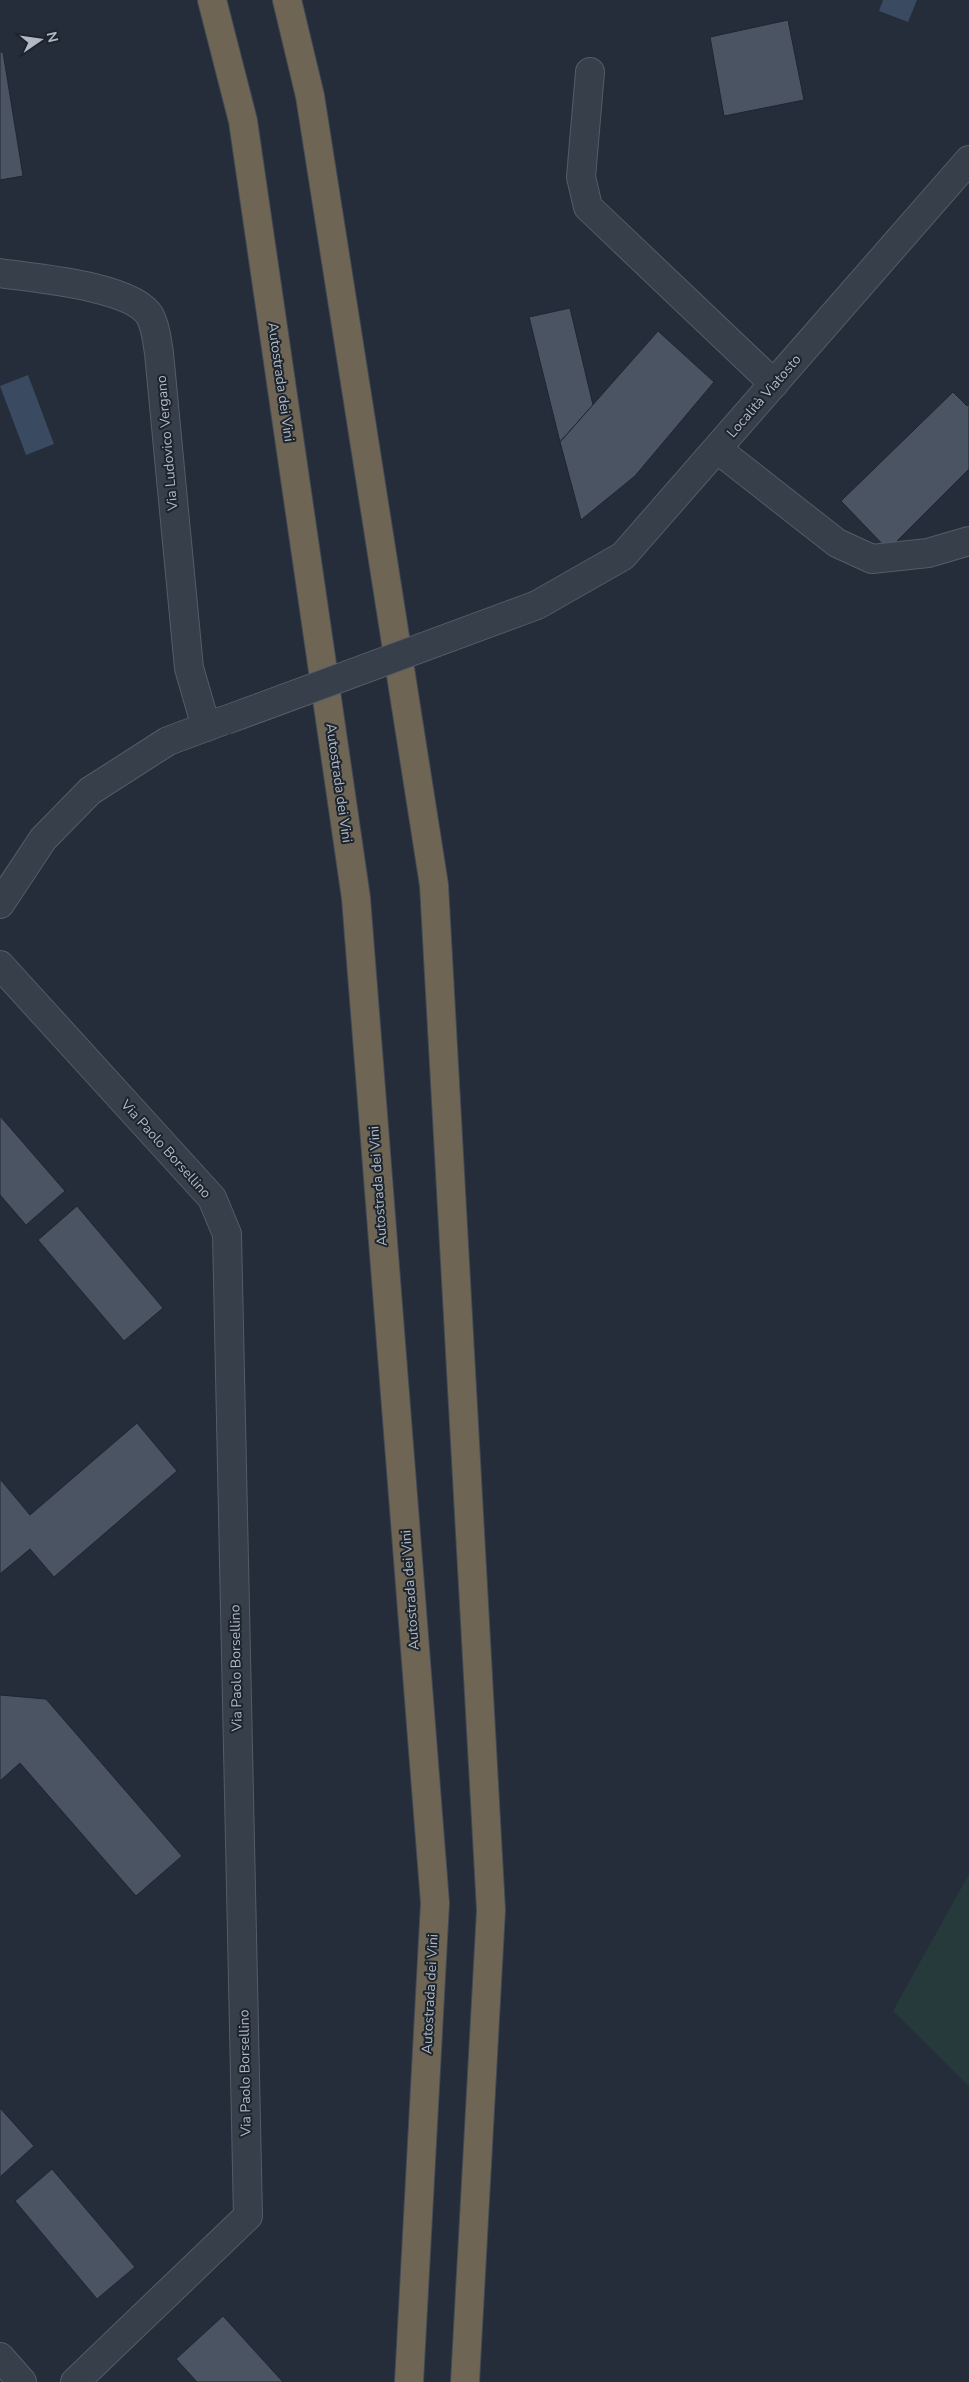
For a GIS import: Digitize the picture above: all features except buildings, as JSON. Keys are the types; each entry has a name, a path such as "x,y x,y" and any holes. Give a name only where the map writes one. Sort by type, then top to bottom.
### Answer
{"highway":[{"name":"Autostrada dei Vini","path":"212,0 243,121 356,898 434,1904 409,2382"},
{"path":"287,0 310,96 434,885 491,1910 466,2382"}],"street":[{"path":"590,72 581,177 588,207 774,384"},
{"name":"Località Viatosto","path":"0,904 43,840 90,791 168,741 537,605 623,556 969,160"},
{"name":"Via Ludovico Vergano","path":"0,273 86,286 121,295 139,304 150,314 158,353 189,668 216,723"},
{"path":"717,449 837,543 872,559 928,553 969,541"},
{"name":"Via Paolo Borsellino","path":"0,966 212,1198 227,1234 248,2216 75,2382"},
{"path":"0,2357 22,2382"}],"green space":[{"path":"969,1874 969,2086 893,2011"}],"water":[{"path":"883,0 917,0 908,22 879,11"},
{"path":"28,375 54,444 26,455 0,386"}]}
